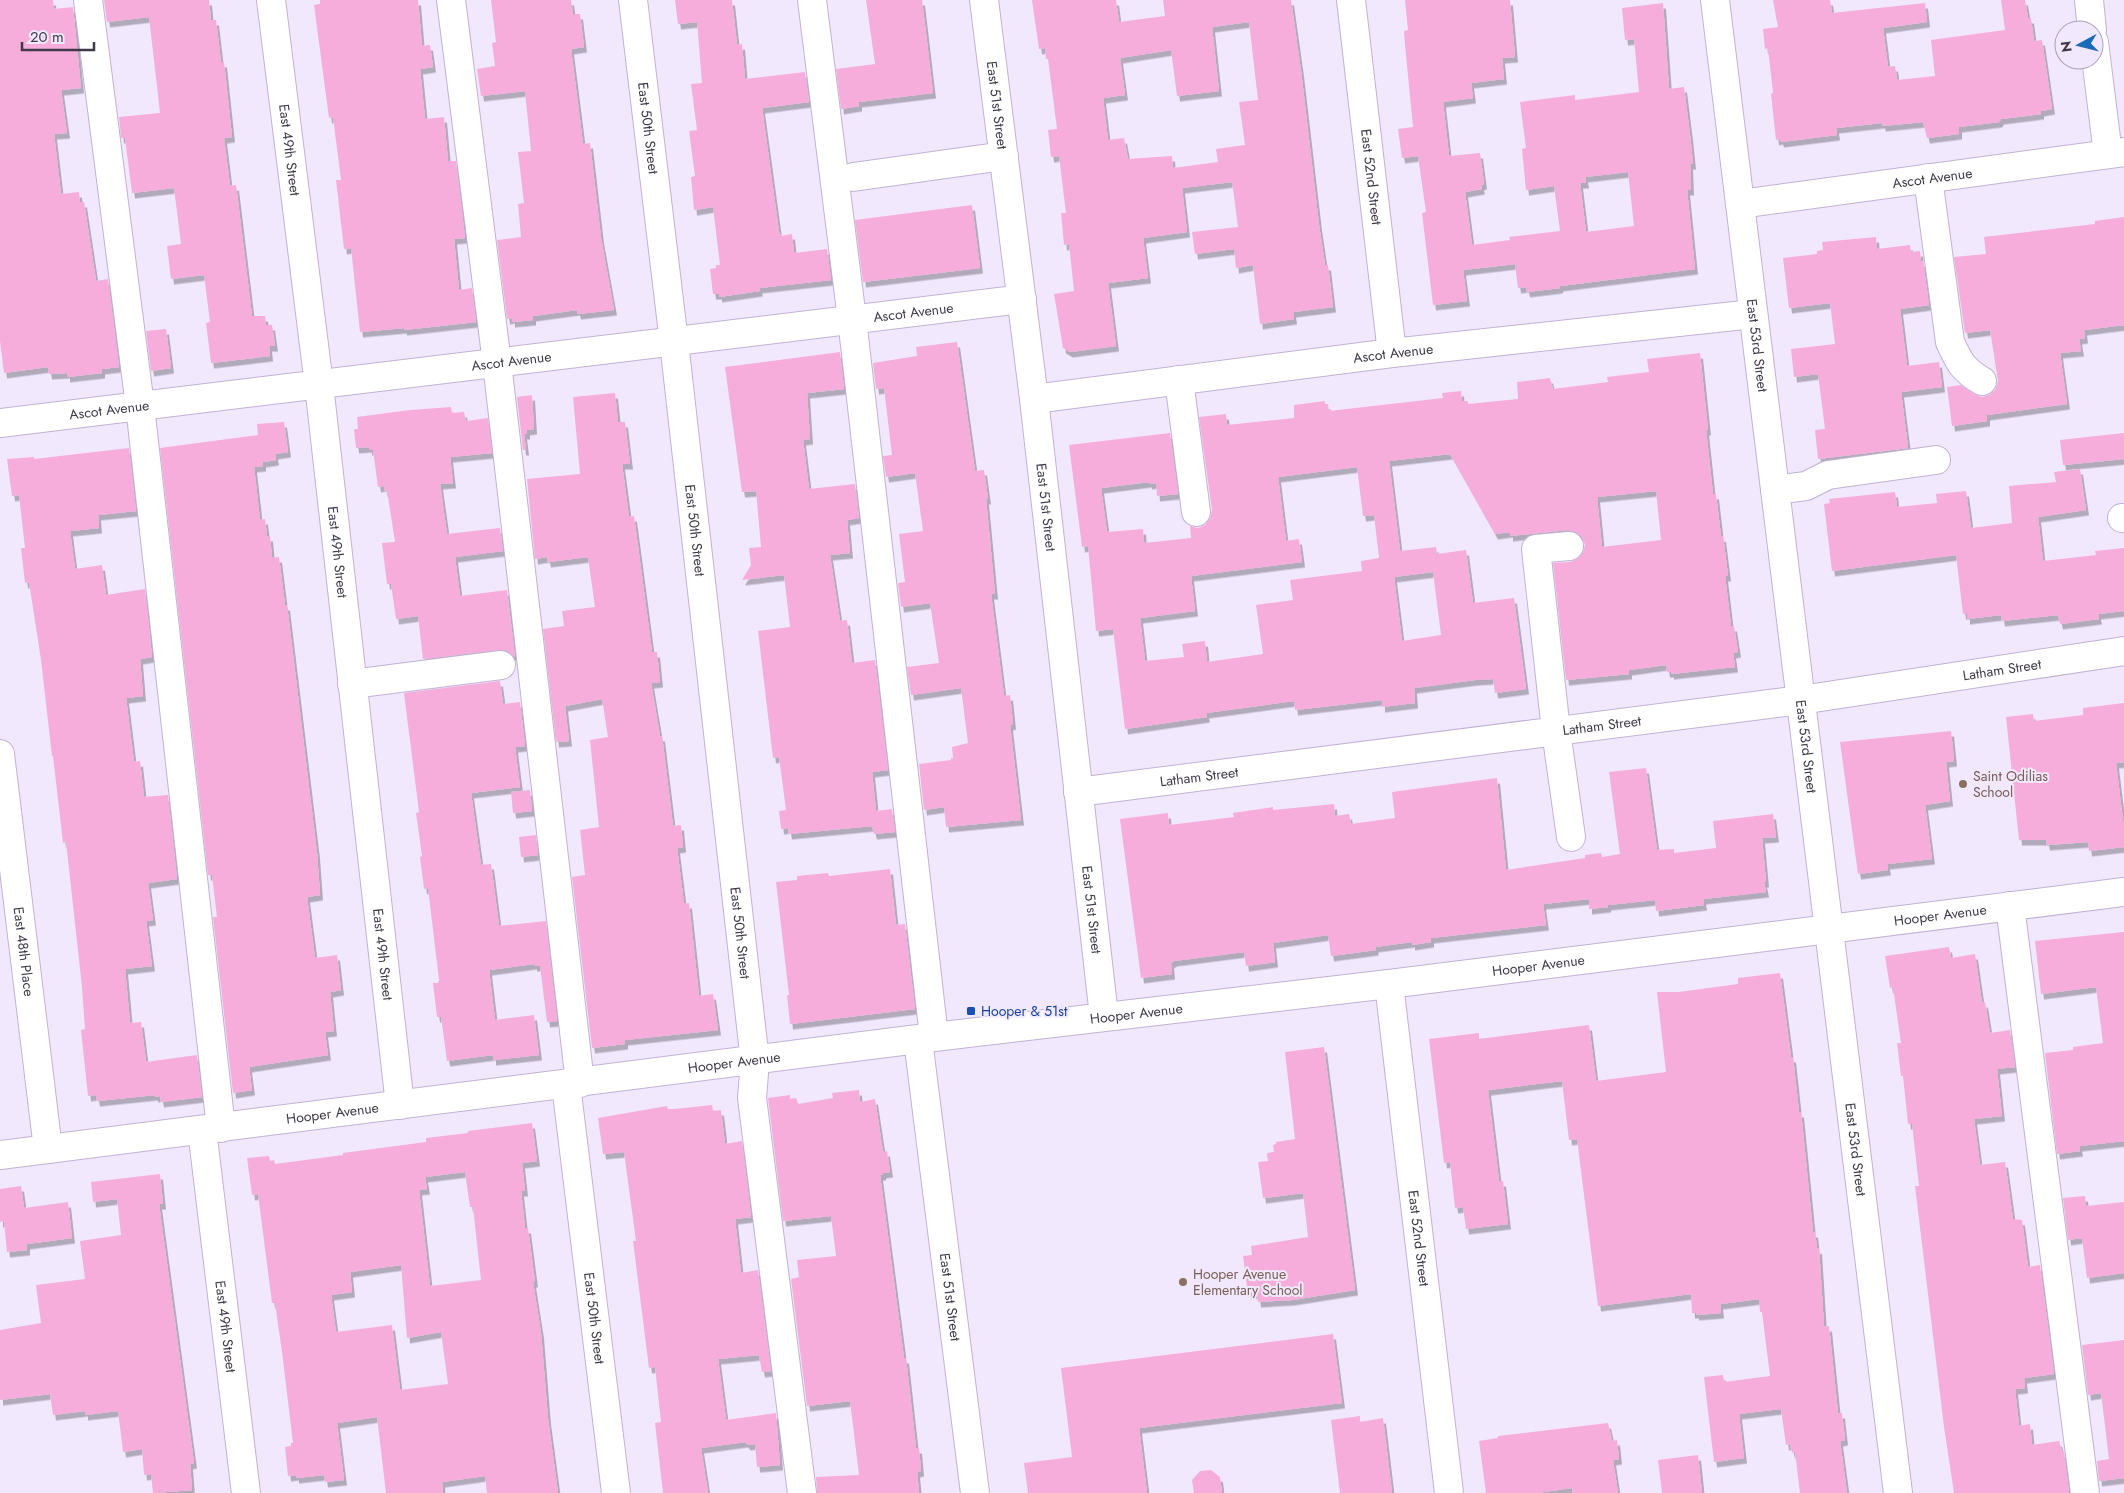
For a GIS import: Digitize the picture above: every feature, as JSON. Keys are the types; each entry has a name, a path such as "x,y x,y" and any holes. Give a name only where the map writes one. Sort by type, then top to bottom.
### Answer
{"street":[{"name":"East 49th Street","path":"88,0 140,406 246,1493"},
{"name":"East 49th Street","path":"271,0 318,385 400,1105"},
{"name":"East 50th Street","path":"451,0 497,363 616,1493"},
{"name":"East 50th Street","path":"633,0 674,342 755,1061 752,1098 802,1493"},
{"name":"East 51st Street","path":"812,0 852,320 975,1493"},
{"name":"East 51st Street","path":"984,0 1034,399 1104,1016"},
{"name":"East 52nd Street","path":"1351,0 1392,354"},
{"name":"East 53rd Street","path":"1715,0 1898,1493"},
{"path":"2089,0 2091,20"},
{"path":"2100,70 2116,153"},
{"name":"Ascot Avenue","path":"1740,204 2116,153"},
{"path":"854,177 1004,156"},
{"path":"1928,178 1950,342 1958,361 1968,372 1982,380"},
{"name":"Ascot Avenue","path":"0,423 1022,299"},
{"name":"Ascot Avenue","path":"1034,399 1392,354 1753,314"},
{"path":"1179,380 1196,512"},
{"path":"1775,490 1806,486 1828,475 1936,460"},
{"path":"1569,546 1536,550 1570,837"},
{"name":"Latham Street","path":"1078,792 1801,700 2124,652"},
{"path":"352,684 501,665"},
{"name":"East 48th Place","path":"0,754 48,1149"},
{"name":"Hooper Avenue","path":"0,1155 1104,1016 1388,984 2124,892"},
{"path":"2010,906 2085,1493"},
{"name":"East 52nd Street","path":"1388,984 1449,1493"}],"building":[{"path":"0,0 53,0 54,9 73,7 81,88 61,90 67,133 54,134 61,194 79,192 80,202 84,202 96,281 108,279 119,367 102,369 102,373 67,377 67,373 49,374 48,367 4,373 0,341"},
{"path":"104,0 209,0 211,20 216,20 221,62 224,62 232,137 224,138 230,186 236,185 252,316 265,316 266,325 272,325 275,346 269,346 270,356 211,363 206,323 210,322 204,275 171,279 167,246 181,244 174,188 132,193 125,138 121,138 119,117 160,113 149,17 107,22"},
{"path":"320,0 418,0 422,46 430,45 433,67 420,69 425,119 444,117 448,161 456,161 465,238 454,239 459,290 472,288 476,322 404,330 404,328 360,332 351,248 344,249 336,180 341,180 333,117 329,118 314,5 320,4"},
{"path":"491,0 571,0 573,14 580,14 584,47 571,49 583,144 590,143 601,238 614,310 578,314 577,310 533,316 533,320 512,322 512,318 507,319 497,240 521,237 518,204 524,203 518,152 531,151 525,91 481,96 477,69 495,66 492,43 496,42"},
{"path":"675,0 732,0 737,45 742,44 745,79 805,72 809,102 762,108 779,232 781,236 792,234 794,253 827,249 831,280 759,288 760,291 719,297 719,294 713,294 710,269 720,265 713,207 694,210 691,177 695,176 689,131 697,130 691,84 702,83 697,22 678,24"},
{"path":"866,0 922,0 933,93 859,102 859,106 841,109 836,69 875,64"},
{"path":"1032,0 1116,0 1119,22 1165,16 1163,0 1291,0 1319,225 1325,265 1328,265 1333,307 1293,312 1294,319 1260,324 1253,265 1236,268 1234,249 1195,254 1192,232 1238,227 1232,182 1182,188 1187,232 1143,238 1148,278 1108,283 1116,346 1070,352 1063,348 1054,294 1074,291 1069,244 1064,245 1061,213 1066,213 1059,156 1051,157 1048,130 1057,129 1048,59 1046,59 1045,48 1039,49","holes":["1249,22 1258,100 1239,102 1245,145 1216,149 1218,162 1173,168 1172,156 1128,159 1124,138 1108,140 1103,98 1125,95 1120,58 1171,50 1177,96 1219,91 1212,27"]},
{"path":"1405,0 1510,0 1515,57 1502,58 1504,79 1471,83 1473,98 1443,102 1449,156 1480,153 1484,184 1481,185 1482,189 1465,192 1472,245 1510,240 1509,237 1560,231 1554,186 1526,190 1522,149 1526,148 1520,102 1575,95 1575,100 1639,92 1634,39 1625,40 1622,8 1663,3 1669,89 1684,87 1690,135 1693,164 1690,164 1691,190 1687,190 1695,269 1527,292 1526,287 1518,288 1515,264 1463,270 1467,301 1433,305 1422,213 1426,212 1418,156 1402,158 1398,129 1413,127 1404,31 1408,30","holes":["1628,172 1634,226 1586,232 1580,183 1586,183 1585,177"]},
{"path":"1773,0 1830,0 1832,13 1925,3 1927,22 1883,28 1888,67 1895,66 1897,80 1935,76 1931,40 2005,30 2001,0 2025,0 2028,18 2031,18 2034,41 2042,40 2052,109 2041,111 2041,114 1959,127 1959,134 1927,138 1923,122 1883,126 1882,123 1836,128 1837,135 1781,142 1780,139 1776,140 1768,48 1765,49 1763,29 1778,27"},
{"path":"972,205 980,268 863,282 855,220"},
{"path":"2124,217 2124,325 2084,330 2085,338 2079,339 2081,351 2060,353 2067,404 1987,415 1987,421 1952,426 1947,387 1961,385 1982,397 1989,395 1995,390 1998,381 1990,330 1965,333 1954,257 1986,254 1984,237 2095,224 2095,221"},
{"path":"1876,237 1877,249 1910,245 1911,252 1920,251 1929,305 1900,309 1907,366 1939,362 1942,387 1901,392 1908,448 1818,459 1815,430 1825,429 1818,374 1794,377 1791,349 1835,344 1830,303 1789,308 1783,258 1817,254 1817,251 1823,250 1822,242"},
{"path":"166,329 171,368 151,371 146,331"},
{"path":"957,342 975,471 984,470 988,499 986,499 995,594 991,594 1004,696 1010,695 1013,724 1010,725 1021,820 946,827 944,807 924,810 919,764 951,760 953,758 952,747 968,743 961,688 911,695 907,667 939,663 930,603 901,607 898,583 905,582 899,534 923,531 915,473 886,477 883,456 892,455 884,388 876,389 873,363 917,356 916,347"},
{"path":"840,352 844,389 807,393 810,439 803,440 809,489 855,484 859,518 847,520 850,553 830,555 840,621 847,620 852,663 875,660 888,770 872,772 876,811 892,809 895,832 874,834 872,826 789,834 788,828 781,829 779,811 786,810 779,757 773,758 758,631 790,627 784,575 742,580 751,565 749,548 761,547 756,491 742,492 725,367"},
{"path":"1700,353 1713,494 1716,494 1721,537 1723,536 1728,576 1725,576 1731,626 1734,626 1738,652 1733,653 1735,667 1671,674 1671,672 1667,672 1666,665 1629,670 1629,674 1566,680 1553,563 1570,562 1578,558 1583,552 1585,545 1582,537 1576,532 1568,530 1510,536 1510,532 1495,534 1450,454 1389,461 1400,551 1436,547 1437,554 1466,550 1473,603 1514,598 1526,689 1495,693 1493,679 1475,680 1414,688 1415,703 1382,707 1382,700 1295,710 1294,701 1206,713 1207,717 1125,729 1113,629 1096,631 1088,546 1082,547 1069,445 1170,433 1178,494 1157,496 1156,483 1149,484 1149,482 1101,488 1107,532 1143,529 1144,543 1191,538 1190,526 1198,528 1205,525 1210,518 1212,510 1199,417 1226,414 1227,425 1294,418 1294,405 1325,401 1325,404 1328,404 1329,411 1443,398 1442,393 1461,391 1462,401 1468,401 1468,404 1518,399 1517,382 1550,378 1553,389 1608,382 1607,377 1649,372 1647,359","holes":["1357,467 1363,516 1374,515 1379,558 1361,561 1362,571 1290,580 1293,600 1256,605 1263,654 1207,662 1205,641 1182,644 1184,657 1145,661 1140,618 1195,611 1191,576 1302,562 1299,539 1286,541 1278,477","1656,491 1661,540 1602,547 1597,497","1433,572 1441,635 1402,641 1394,577"]},
{"path":"615,393 618,422 625,422 630,464 622,464 629,517 634,516 652,652 657,652 660,682 651,683 660,736 662,736 673,826 681,825 683,847 677,848 684,904 689,903 699,996 713,994 718,1030 625,1040 625,1044 592,1048 572,877 585,875 580,830 599,827 590,740 608,737 602,699 565,706 569,741 556,742 543,629 564,626 562,611 595,607 588,557 548,562 547,557 535,559 527,479 580,474 573,397"},
{"path":"532,395 534,429 527,430 527,434 524,434 526,450 523,450 517,397"},
{"path":"451,407 452,413 464,412 466,421 488,418 492,453 450,457 453,483 440,484 447,534 500,528 503,551 455,557 460,596 507,590 515,657 507,651 499,650 423,659 418,616 396,619 391,584 387,584 382,543 395,542 387,490 384,491 384,486 378,487 373,450 369,450 369,447 356,448 354,429 358,429 357,417"},
{"path":"284,422 288,452 275,454 276,460 263,462 263,466 254,467 260,520 265,519 267,536 270,536 272,558 279,557 285,605 287,605 317,853 320,895 307,897 315,958 337,955 341,990 330,992 334,1031 325,1032 328,1055 249,1067 252,1090 233,1093 213,917 217,917 212,875 208,875 160,448 258,435 257,424"},
{"path":"2124,433 2124,459 2063,465 2060,440"},
{"path":"129,448 136,511 98,515 99,528 70,531 75,569 102,565 106,595 145,589 152,657 140,659 143,696 126,698 134,762 140,761 144,797 168,795 177,879 148,883 153,920 146,921 152,966 125,969 130,1023 141,1022 146,1062 197,1055 202,1097 161,1102 160,1096 155,1097 155,1095 97,1101 96,1095 88,1096 81,1030 85,1029 82,987 66,842 63,843 41,660 29,582 25,583 21,548 25,548 19,495 12,496 7,459 34,457 34,459"},
{"path":"2080,469 2086,510 2038,517 2043,561 2096,555 2095,551 2124,548 2124,611 2098,614 2099,619 2060,624 2058,615 2002,621 2001,615 1967,619 1967,614 1963,614 1956,555 1832,571 1824,504 1830,503 1829,499 1895,492 1897,507 1937,503 1936,494 1966,491 1971,528 2012,523 2009,486 2056,482 2054,472"},
{"path":"500,681 503,704 520,702 525,746 515,747 520,787 471,793 481,865 491,864 499,926 546,921 557,1021 547,1022 540,966 534,966 534,964 489,970 495,1020 534,1015 539,1055 493,1060 493,1055 447,1061 441,1017 437,1017 433,983 438,983 439,980 428,888 424,889 420,857 422,856 416,813 419,812 404,693"},
{"path":"2124,703 2124,762 2116,763 2124,829 2124,847 2089,851 2088,842 2047,845 2046,840 2019,840 2006,717 2033,714 2034,721 2083,715 2083,708"},
{"path":"1951,731 1954,761 1946,762 1950,801 1925,805 1932,859 1887,864 1888,870 1858,874 1840,742"},
{"path":"1646,768 1657,850 1674,849 1674,853 1716,848 1713,821 1773,814 1776,837 1762,838 1766,892 1703,899 1704,905 1656,911 1655,900 1589,909 1589,899 1543,904 1546,925 1431,938 1431,942 1412,945 1412,942 1375,947 1376,950 1331,956 1328,935 1273,943 1275,962 1246,966 1244,952 1174,961 1171,963 1172,974 1141,978 1120,819 1168,813 1169,825 1234,817 1233,813 1273,807 1273,810 1334,804 1335,816 1349,814 1351,824 1395,818 1392,792 1497,778 1506,870 1585,858 1585,855 1601,853 1602,857 1620,854 1609,772"},
{"path":"530,790 532,811 513,813 511,792"},
{"path":"536,835 538,855 521,857 519,837"},
{"path":"890,869 896,925 905,924 915,1009 790,1024 787,995 789,995 776,882 797,880 797,876 828,873 829,876"},
{"path":"2124,932 2124,1141 2079,1146 2080,1151 2057,1154 2045,1053 2073,1050 2073,1047 2103,1043 2096,987 2041,994 2035,941"},
{"path":"1949,947 1951,958 1975,954 1982,1003 1985,1002 1990,1033 2010,1030 2015,1067 1997,1069 2002,1116 1974,1119 1980,1165 2005,1162 2013,1219 2022,1220 2028,1267 2040,1265 2054,1374 2024,1378 2025,1388 2015,1389 2019,1426 2030,1424 2032,1445 2059,1441 2062,1452 2064,1451 2069,1493 1954,1493 1944,1427 1915,1186 1919,1186 1912,1124 1908,1124 1903,1076 1901,1076 1897,1043 1901,1043 1893,987 1890,988 1885,956"},
{"path":"1780,973 1791,1057 1793,1057 1799,1112 1801,1112 1813,1232 1815,1232 1817,1249 1819,1248 1824,1327 1829,1326 1838,1413 1842,1413 1845,1440 1840,1441 1847,1493 1800,1493 1795,1452 1792,1453 1790,1444 1786,1445 1781,1409 1739,1414 1744,1458 1714,1462 1704,1377 1723,1375 1724,1382 1770,1376 1759,1299 1720,1304 1721,1313 1696,1315 1696,1313 1692,1313 1691,1294 1598,1306 1577,1139 1569,1140 1562,1081 1488,1090 1499,1181 1503,1181 1508,1224 1466,1229 1463,1207 1455,1208 1450,1162 1444,1163 1429,1039 1479,1033 1479,1039 1589,1025 1596,1081 1666,1072 1657,992 1679,992 1738,984 1738,978"},
{"path":"1324,1047 1355,1290 1292,1300 1258,1302 1257,1293 1248,1294 1243,1256 1252,1255 1251,1246 1308,1237 1303,1193 1263,1198 1258,1162 1268,1161 1267,1153 1274,1152 1273,1145 1276,1142 1295,1139 1285,1052"},
{"path":"859,1090 860,1102 875,1099 883,1152 887,1151 890,1172 880,1175 904,1358 906,1358 916,1448 919,1448 921,1471 917,1472 919,1493 817,1493 816,1477 859,1475 850,1401 807,1406 791,1279 799,1277 797,1260 836,1256 831,1216 783,1221 768,1098 790,1095 790,1099 796,1098 798,1104 833,1098 832,1093"},
{"path":"712,1105 713,1111 721,1110 725,1144 742,1141 751,1217 735,1219 741,1273 758,1270 771,1371 762,1372 759,1355 718,1359 726,1420 776,1413 780,1465 757,1467 755,1444 748,1445 745,1442 701,1448 708,1493 663,1493 655,1423 661,1422 655,1367 649,1368 633,1241 636,1241 624,1152 603,1154 598,1118 667,1106 668,1109 675,1109"},
{"path":"532,1123 537,1161 522,1163 525,1191 521,1191 525,1228 528,1228 535,1282 533,1282 541,1333 548,1419 558,1493 487,1493 485,1476 442,1482 443,1493 386,1493 377,1417 337,1423 344,1480 325,1482 324,1475 296,1478 296,1475 288,1476 285,1447 291,1446 291,1443 293,1443 282,1352 275,1303 272,1303 258,1194 252,1195 247,1158 269,1156 270,1161 274,1160 275,1164 426,1142 426,1138 468,1133 468,1131","holes":["465,1172 470,1207 473,1207 481,1280 430,1286 419,1190 427,1189 425,1177","401,1265 407,1338 441,1332 448,1384 400,1390 392,1325 336,1332 331,1295 352,1292 350,1272"]},
{"path":"160,1174 163,1204 159,1204 194,1463 190,1464 192,1490 153,1493 151,1474 144,1475 142,1449 123,1452 118,1411 85,1415 85,1411 53,1415 50,1394 0,1400 0,1330 41,1323 36,1285 85,1279 80,1241 121,1235 117,1199 93,1202 91,1182"},
{"path":"21,1186 24,1208 68,1202 72,1238 27,1244 27,1250 7,1252 4,1221 0,1222 0,1189"},
{"path":"2085,1196 2086,1206 2124,1202 2124,1273 2087,1278 2082,1238 2068,1240 2063,1198"},
{"path":"1333,1334 1342,1403 1139,1428 1147,1493 1028,1493 1024,1463 1072,1457 1061,1368"},
{"path":"2124,1340 2124,1478 2099,1481 2097,1461 2109,1459 2101,1393 2088,1395 2082,1345"},
{"path":"1360,1416 1360,1422 1383,1418 1392,1493 1340,1493 1331,1420"},
{"path":"1608,1423 1612,1441 1617,1440 1619,1459 1613,1460 1618,1493 1572,1493 1572,1488 1536,1493 1486,1493 1479,1441 1498,1438 1498,1436"},
{"path":"1698,1455 1702,1493 1662,1493 1658,1460"},
{"path":"1211,1470 1220,1477 1222,1493 1194,1493 1192,1480 1200,1471"}],"place":[{"name":"Saint Odilias School","path":"1963,784"},
{"name":"Hooper & 51st","path":"971,1011"},
{"name":"Hooper Avenue Elementary School","path":"1183,1282"}]}
